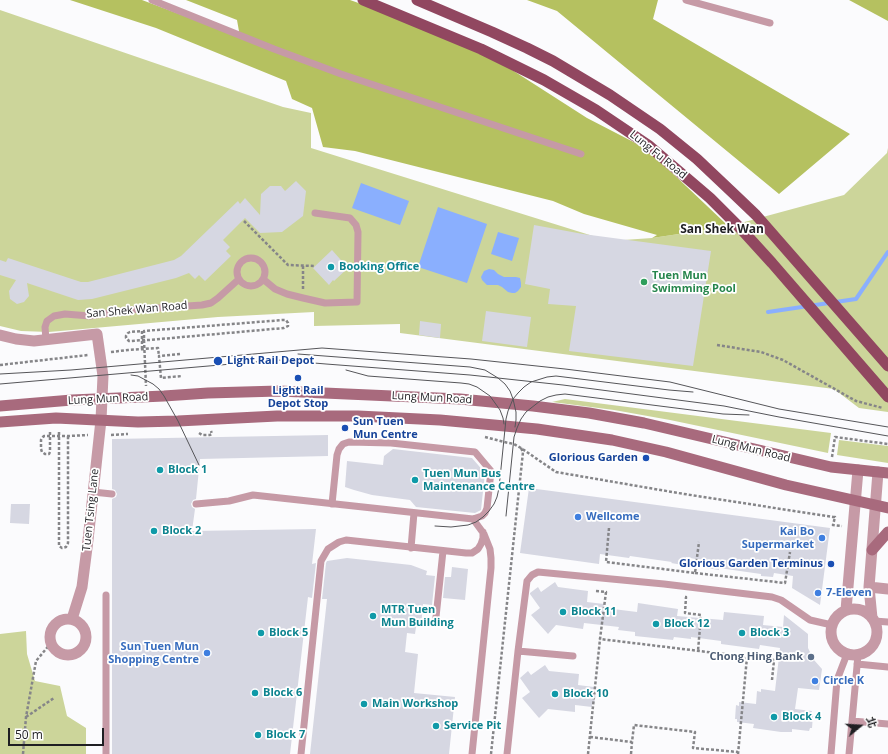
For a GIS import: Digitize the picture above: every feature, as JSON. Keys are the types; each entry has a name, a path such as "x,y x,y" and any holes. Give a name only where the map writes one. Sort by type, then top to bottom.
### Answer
{"main road":[{"name":"Lung Fu Road","path":"363,0 481,49 544,80 596,110 648,145 710,198 742,230 888,397"},
{"name":"Lung Fu Road","path":"418,0 492,32 553,61 610,95 660,129 701,163 756,215 888,366"},
{"name":"Lung Mun Road","path":"0,406 208,393 286,391 460,399 589,413 644,423 831,467 883,472"},
{"name":"Lung Mun Road","path":"0,422 56,418 138,422 277,416 358,416 440,420 537,429 612,440 666,452 786,485 888,508"},
{"path":"872,550 888,532"}],"street":[{"name":"San Shek Wan Road","path":"0,335 34,341 98,334"},
{"name":"Tuen Tsing Lane","path":"72,619 82,587 101,420 103,376 98,334"},
{"path":"846,610 858,470"},
{"name":"Lung Mun Road","path":"873,620 869,587 876,506 883,472"},
{"path":"869,587 888,589"},
{"path":"860,609 867,612 877,628 875,642 871,648 854,658 841,651 832,640 832,625 835,619 846,610 860,609"},
{"path":"72,619 78,621 83,626 87,637 82,649 77,653 65,655 59,653 51,643 51,630 60,621 72,619"}],"lane":[{"path":"152,0 341,74 582,154"},
{"path":"686,0 770,23"},
{"path":"263,279 275,289 298,297 326,303 357,302 358,232 356,225 350,218 315,212"},
{"path":"250,258 260,261 264,269 263,279 257,284 249,286 245,285 239,279 237,274 239,265 242,261 250,258"},
{"name":"San Shek Wan Road","path":"46,340 45,327 47,321 54,316 64,314 90,316 129,310 202,305 218,298 239,279"},
{"path":"196,504 229,501 253,495 332,504 414,513 473,519 482,516 487,508 490,471 475,452 391,443 349,442 343,444 337,454 332,504"},
{"path":"93,492 112,494"},
{"path":"410,548 414,513"},
{"path":"472,754 491,568 490,549 483,532 473,519"},
{"path":"301,754 321,561 328,549 339,542 346,540 466,554 472,553 482,544 483,532"},
{"path":"436,617 443,551"},
{"path":"507,754 527,581 532,575 538,572 664,584 778,598 810,620 832,625"},
{"path":"106,595 106,754"},
{"path":"873,620 888,622"},
{"path":"518,651 573,656"},
{"path":"854,658 888,667"},
{"path":"849,754 852,721 854,658"},
{"path":"832,754 837,680 854,658"},
{"path":"852,721 888,724"}],"path":[{"path":"244,221 288,265 315,266"},
{"path":"142,349 143,340 144,331 283,320 286,320 288,323 288,326 284,328 149,340 143,340 129,341 126,338 128,333 142,331 143,340 146,387"},
{"path":"717,345 761,352 783,360 856,401 888,409"},
{"path":"0,365 128,350 158,348 161,378 182,376"},
{"path":"159,356 180,354"},
{"path":"202,435 212,435 212,432 209,429 216,428"},
{"path":"50,432 50,442 50,452 43,454 41,449 41,440 43,436 68,436 68,543 64,548 60,547 59,543 59,442 59,432"},
{"path":"480,436 514,444 556,472 678,493 834,517 833,525"},
{"path":"832,456 835,437 888,444"},
{"path":"491,754 524,452 521,448"},
{"path":"609,528 606,562 785,583 790,552"},
{"path":"695,573 699,542"},
{"path":"664,584 665,569"},
{"path":"588,754 606,592 596,591"},
{"path":"678,597 686,598 685,613 702,615 698,651"},
{"path":"600,639 774,660 772,680"},
{"path":"23,754 26,717 36,661 51,643"},
{"path":"693,748 738,753 748,657"},
{"path":"26,717 54,698"},
{"path":"631,754 634,725 695,732 693,754"},
{"path":"590,737 632,742"}],"green space":[{"path":"70,0 142,0 240,37 237,20 186,0 350,0 387,13 495,59 587,118 647,149 725,223 726,227 652,238 657,235 584,214 553,201 355,151 323,147 312,108 292,99 286,81 156,28"},
{"path":"527,0 658,0 653,19 850,134 779,194 557,11"},
{"path":"849,0 888,0 888,21"},
{"path":"0,10 283,107 311,113 311,148 609,241 652,238 726,227 844,195 887,153 888,148 888,412 859,408 834,389 400,333 400,324 314,326 314,312 218,317 49,332 21,331 0,326"},
{"path":"565,399 831,433 828,453 670,420 614,410 552,402"},
{"path":"839,440 888,446 888,463 837,455"},
{"path":"26,631 27,654 35,681 60,686 67,716 86,728 86,754 0,754 0,634"}],"water":[{"path":"361,183 409,201 400,225 352,208"},
{"path":"438,207 487,224 467,283 418,267"},
{"path":"498,232 519,238 512,261 491,254"},
{"path":"489,269 494,270 504,277 520,278 521,287 515,293 512,293 498,285 487,285 481,277 484,271"}],"building":[{"path":"296,181 306,191 303,216 282,232 260,233 245,218 223,240 230,247 226,251 231,256 205,281 199,275 195,279 189,273 176,278 92,299 78,300 27,283 29,296 24,302 17,304 10,299 9,291 16,280 0,275 0,260 6,262 8,258 81,282 88,282 174,260 181,256 238,201 240,204 245,198 260,215 261,194 270,186 281,186 285,191"},
{"path":"534,225 583,234 711,251 693,366 569,351 576,306 548,304 550,289 525,284"},
{"name":"Booking Office","path":"332,250 348,268 329,285 313,268"},
{"path":"486,311 531,317 527,347 482,341"},
{"path":"420,321 441,324 440,338 419,335"},
{"name":"Sun Tuen Mun Shopping Centre","path":"328,435 328,456 200,459 196,499 193,500 191,504 195,509 192,531 316,529 312,564 316,563 312,598 308,597 290,754 112,754 112,499 116,497 117,494 115,490 112,489 112,439"},
{"name":"Tuen Mun Bus Maintenance Centre","path":"393,449 472,458 485,473 481,510 475,513 416,507 410,500 372,495 345,487 347,461 383,465 384,456"},
{"path":"529,488 830,528 820,605 792,588 793,576 774,573 773,577 761,576 761,574 719,568 719,570 706,568 705,561 686,557 686,561 684,561 683,565 630,556 629,558 600,554 599,564 520,553"},
{"path":"11,504 30,504 29,524 10,523"},
{"path":"347,558 411,565 427,571 426,575 435,576 432,605 423,604 421,627 416,627 415,634 407,633 405,652 418,654 414,693 455,697 449,754 310,754 327,599 322,599 326,563 327,561"},
{"path":"452,567 468,569 465,600 443,598 445,577 451,577"},
{"path":"555,582 558,587 588,591 587,602 604,604 603,608 637,612 638,603 678,609 677,616 723,620 724,612 764,616 763,625 783,627 784,615 808,634 808,648 814,660 822,669 819,690 798,688 795,709 812,711 812,728 810,728 809,731 792,729 792,732 781,732 753,728 754,724 737,722 737,719 735,719 736,705 739,706 739,702 756,704 757,691 761,692 761,689 775,691 780,648 760,645 759,649 721,644 721,641 691,637 691,639 674,637 673,640 635,636 635,632 618,630 619,627 584,623 583,629 556,625 548,634 531,615 540,608 530,593 538,587 541,592"},
{"name":"Block 10","path":"545,665 549,671 579,674 578,685 594,687 594,690 596,691 594,704 592,704 592,707 575,705 575,712 548,709 539,718 522,698 530,692 520,678 528,671 531,675"}],"waterway":[{"path":"768,312 856,299 888,252"}],"tram line":[{"path":"0,374 71,370 322,348 471,359 670,382 779,409 888,427"},
{"path":"298,354 470,367 485,370 498,378 510,391 516,412 515,427"},
{"path":"0,384 278,360 470,375 563,385 724,406 888,436"},
{"path":"346,370 368,376 469,384 477,387 490,396 500,410 504,424"},
{"path":"131,375 138,376 159,389 178,421 199,465"},
{"path":"435,526 451,527 468,525 483,517 494,504 499,488 508,411 513,399 531,382 556,376 693,392"},
{"path":"506,516 514,437 517,428 526,412 540,401 548,397 565,394 723,414 749,415"}],"place":[{"name":"Booking Office","path":"331,267"},
{"name":"Tuen Mun Swimming Pool","path":"644,282"},
{"name":"Light Rail Depot","path":"218,361"},
{"name":"Light Rail Depot Stop","path":"298,378"},
{"name":"Sun Tuen Mun Centre","path":"345,428"},
{"name":"Glorious Garden","path":"646,458"},
{"name":"Block 1","path":"160,470"},
{"name":"Tuen Mun Bus Maintenance Centre","path":"415,480"},
{"name":"Wellcome","path":"578,517"},
{"name":"Block 2","path":"154,531"},
{"name":"Kai Bo Supermarket","path":"822,538"},
{"name":"Glorious Garden Terminus","path":"831,564"},
{"name":"7-Eleven","path":"818,593"},
{"name":"Block 11","path":"563,612"},
{"name":"MTR Tuen Mun Building","path":"373,616"},
{"name":"Block 12","path":"656,624"},
{"name":"Block 5","path":"261,633"},
{"name":"Block 3","path":"742,633"},
{"name":"Sun Tuen Mun Shopping Centre","path":"207,653"},
{"name":"Chong Hing Bank","path":"811,657"},
{"name":"Circle K","path":"815,681"},
{"name":"Block 6","path":"255,693"},
{"name":"Block 10","path":"555,694"},
{"name":"Main Workshop","path":"364,704"},
{"name":"Block 4","path":"774,717"},
{"name":"Service Pit","path":"436,726"},
{"name":"Block 7","path":"258,735"}],"district":[{"name":"San Shek Wan","path":"722,230"}]}
